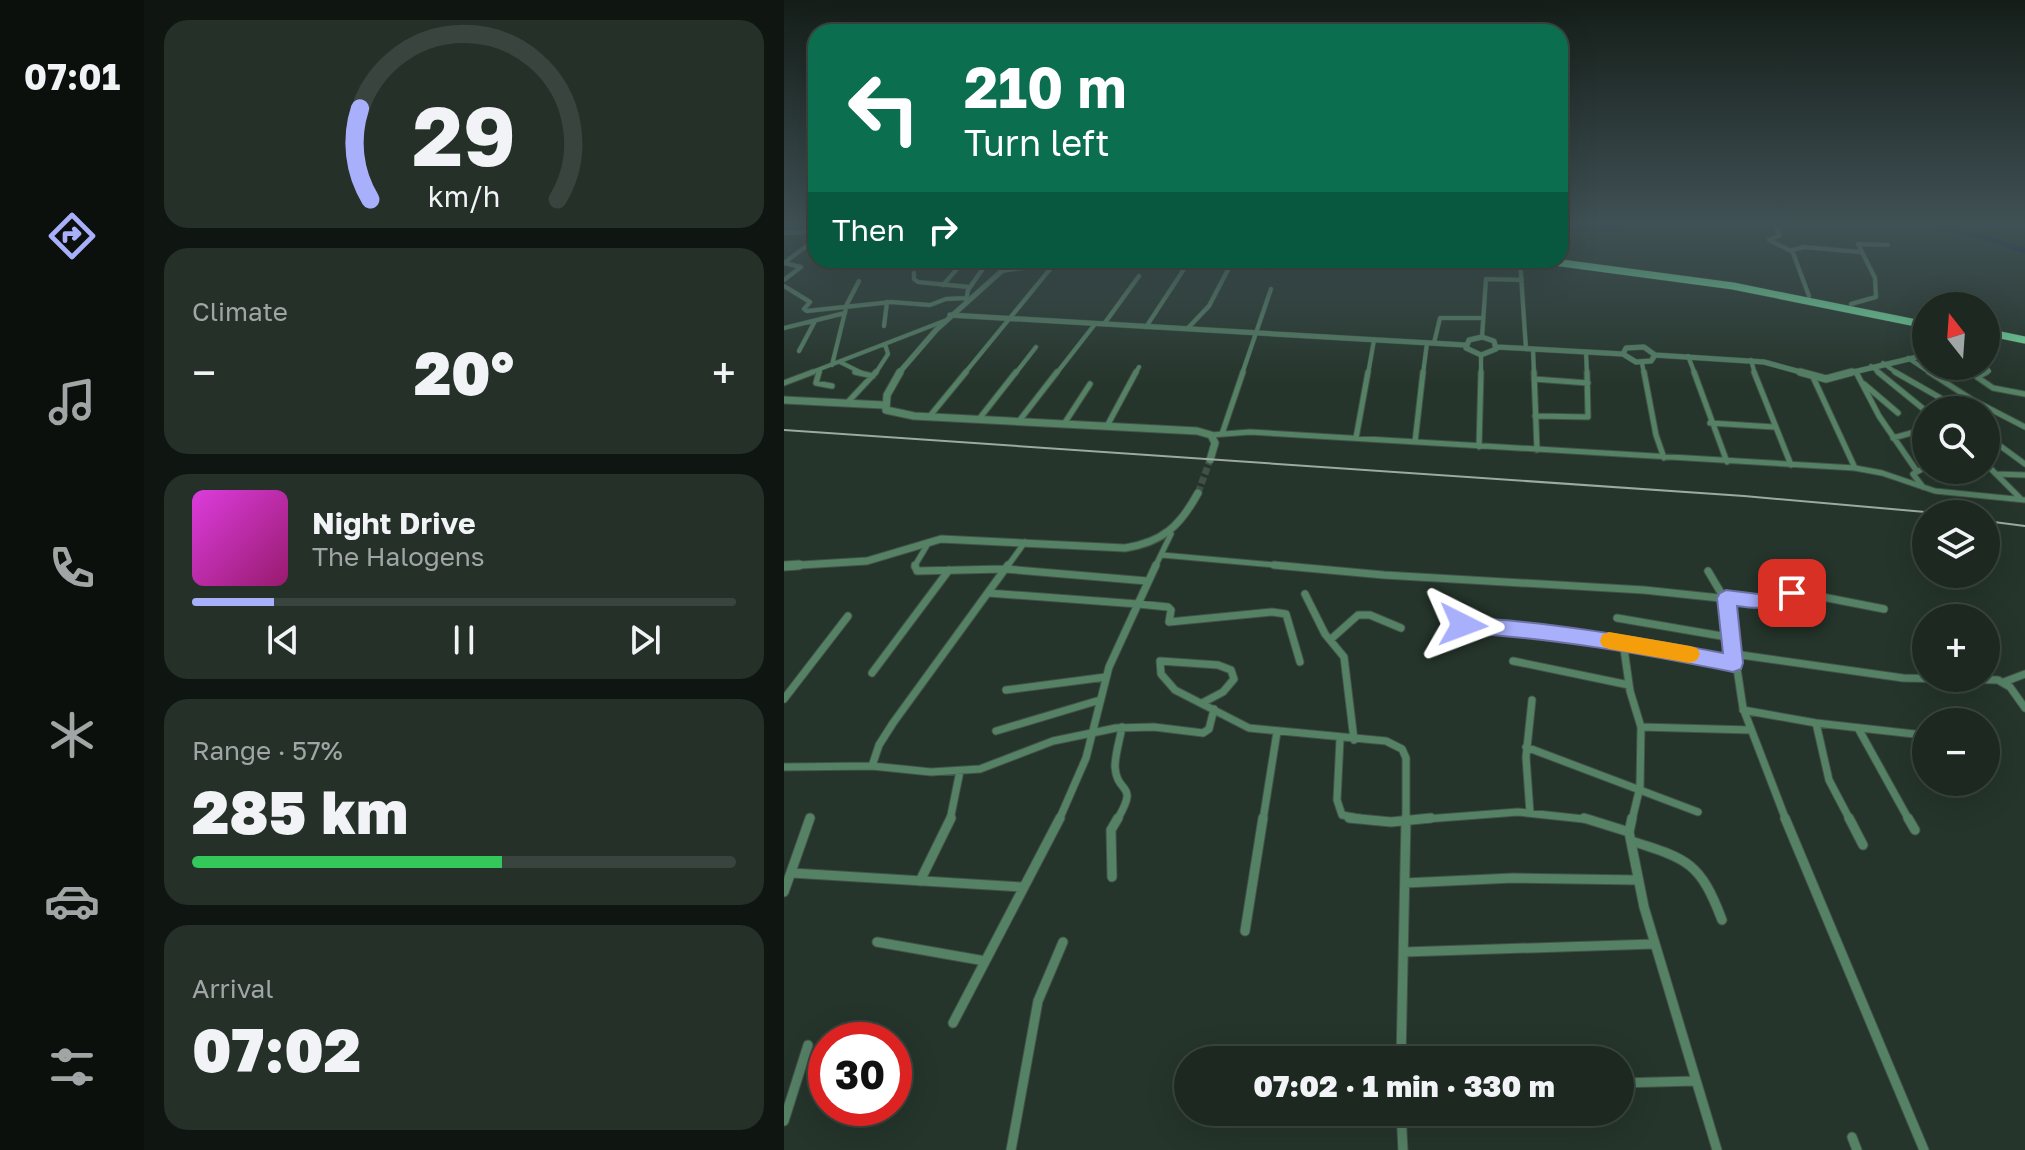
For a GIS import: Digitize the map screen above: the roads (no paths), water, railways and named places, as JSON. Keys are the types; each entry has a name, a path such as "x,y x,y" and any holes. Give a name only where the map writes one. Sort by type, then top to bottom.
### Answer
{"highway":[{"path":"1678,279 1912,319"},
{"path":"1715,279 1912,319"},
{"path":"2000,337 2025,342"}],"street":[{"path":"915,279 969,287"},
{"path":"943,285 949,279"},
{"path":"966,300 975,279"},
{"path":"992,279 944,321 901,371 885,395 883,405 886,410 929,417 1187,430 1211,435 1356,438 1855,468 1882,473 1924,488 2023,500"},
{"path":"929,417 1043,279"},
{"path":"1104,324 1137,279"},
{"path":"1146,327 1178,279"},
{"path":"1187,329 1200,319 1224,279"},
{"path":"1482,337 1486,279 1522,280 1534,379 1537,450"},
{"path":"1802,279 1809,296"},
{"path":"1851,304 1876,297 1875,279"},
{"path":"832,365 845,310 859,281"},
{"path":"784,283 810,302 805,310 845,310"},
{"path":"1222,434 1271,289"},
{"path":"784,328 845,310 887,302 930,305 946,299 966,300"},
{"path":"884,326 887,302"},
{"path":"950,315 1465,345 1472,338 1482,337 1491,339 1497,347"},
{"path":"1415,442 1437,322 1440,318 1483,318"},
{"path":"799,351 815,321"},
{"path":"784,383 944,321"},
{"path":"1019,421 1095,324"},
{"path":"1356,438 1374,340"},
{"path":"847,403 888,357 885,344"},
{"path":"1465,345 1468,350 1481,355 1497,347 1623,354 1631,361 1642,363 1651,361 1655,355"},
{"path":"1623,354 1626,348 1634,346 1649,349 1655,355 1751,360 1831,379 1912,356"},
{"path":"979,419 1036,347"},
{"path":"1535,416 1586,418 1589,415 1586,352"},
{"path":"1479,447 1481,355"},
{"path":"1688,356 1710,423 1727,462"},
{"path":"1907,357 1971,399 2025,427"},
{"path":"1751,360 1761,395 1791,465"},
{"path":"840,362 855,372 873,376"},
{"path":"1642,363 1656,435 1664,458"},
{"path":"1883,363 1903,379 1916,382 1938,396"},
{"path":"1871,366 1912,400"},
{"path":"1107,426 1139,367"},
{"path":"820,370 816,383 832,386"},
{"path":"1855,371 1893,438 1912,464"},
{"path":"1813,377 1855,468"},
{"path":"1534,379 1588,383"},
{"path":"1980,380 1996,390 2025,394"},
{"path":"1861,382 1898,413"},
{"path":"1064,424 1090,384"},
{"path":"784,400 883,405"},
{"path":"1710,423 1774,427"},
{"path":"1893,438 1912,433"},
{"path":"1210,460 1215,443 1211,435"},
{"path":"2000,446 2025,464"},
{"path":"2000,474 2025,475"},
{"path":"2000,478 2023,500"},
{"path":"1921,484 1924,488"},
{"path":"784,566 867,561 929,542 959,538 1125,548 1141,546 1171,534 1183,523 1198,493"},
{"path":"953,1023 1068,802 1086,758 1106,677 1147,581 1171,534"},
{"path":"929,542 914,569 922,572 1005,569 1147,581"},
{"path":"872,766 879,745 893,723 1025,542"},
{"path":"1162,555 1371,574 1630,589 1767,603 1797,592 1884,609"},
{"path":"872,673 949,570"},
{"path":"1708,571 1722,586 1726,598 1743,710 1750,730 1780,810 1817,888 1924,1150"},
{"path":"988,593 1168,607 1171,610 1169,622 1272,612 1286,614 1300,662"},
{"path":"1305,594 1330,640 1344,657 1354,740"},
{"path":"1330,640 1358,615 1370,615 1401,628"},
{"path":"784,699 848,616"},
{"path":"1617,618 1733,638"},
{"path":"1463,625 1519,628 1903,678 2004,682 2025,674"},
{"path":"1623,642 1629,685 1641,727 1639,792 1630,836 1637,880 1717,1150"},
{"path":"1202,703 1230,686 1234,679 1231,670 1218,665 1160,661 1161,674 1166,682 1202,703 1249,728 1386,741 1402,749 1406,758 1401,1046"},
{"path":"1513,661 1629,685"},
{"path":"1006,690 1106,677"},
{"path":"2004,682 2025,708"},
{"path":"996,731 1100,700"},
{"path":"1530,813 1526,747 1532,700"},
{"path":"784,767 872,766 931,772 980,769 1036,746 1122,727 1203,733 1209,729 1214,709"},
{"path":"1743,710 1816,723 1912,734"},
{"path":"1816,723 1829,780 1863,845"},
{"path":"1112,877 1111,830 1129,800 1129,794 1115,769 1122,727"},
{"path":"1641,727 1750,730"},
{"path":"1858,728 1915,830"},
{"path":"1245,931 1277,732"},
{"path":"1340,739 1337,800 1342,815 1404,821 1484,811 1579,818 1630,836 1697,867 1707,880 1722,920"},
{"path":"1526,747 1698,812"},
{"path":"920,881 949,826 960,771"},
{"path":"784,892 810,818"},
{"path":"792,873 1022,887"},
{"path":"1405,883 1513,878 1637,880"},
{"path":"877,942 985,961"},
{"path":"1011,1150 1038,1001 1063,942"},
{"path":"1404,952 1654,944"},
{"path":"784,1121 808,1045"},
{"path":"1634,1083 1695,1081"},
{"path":"1402,1126 1403,1150"},
{"path":"1852,1137 1857,1150"}],"tunnel":[{"path":"1198,493 1210,460"}],"railway":[{"path":"784,430 1744,496 1912,511"},
{"path":"2000,523 2025,526"}]}
